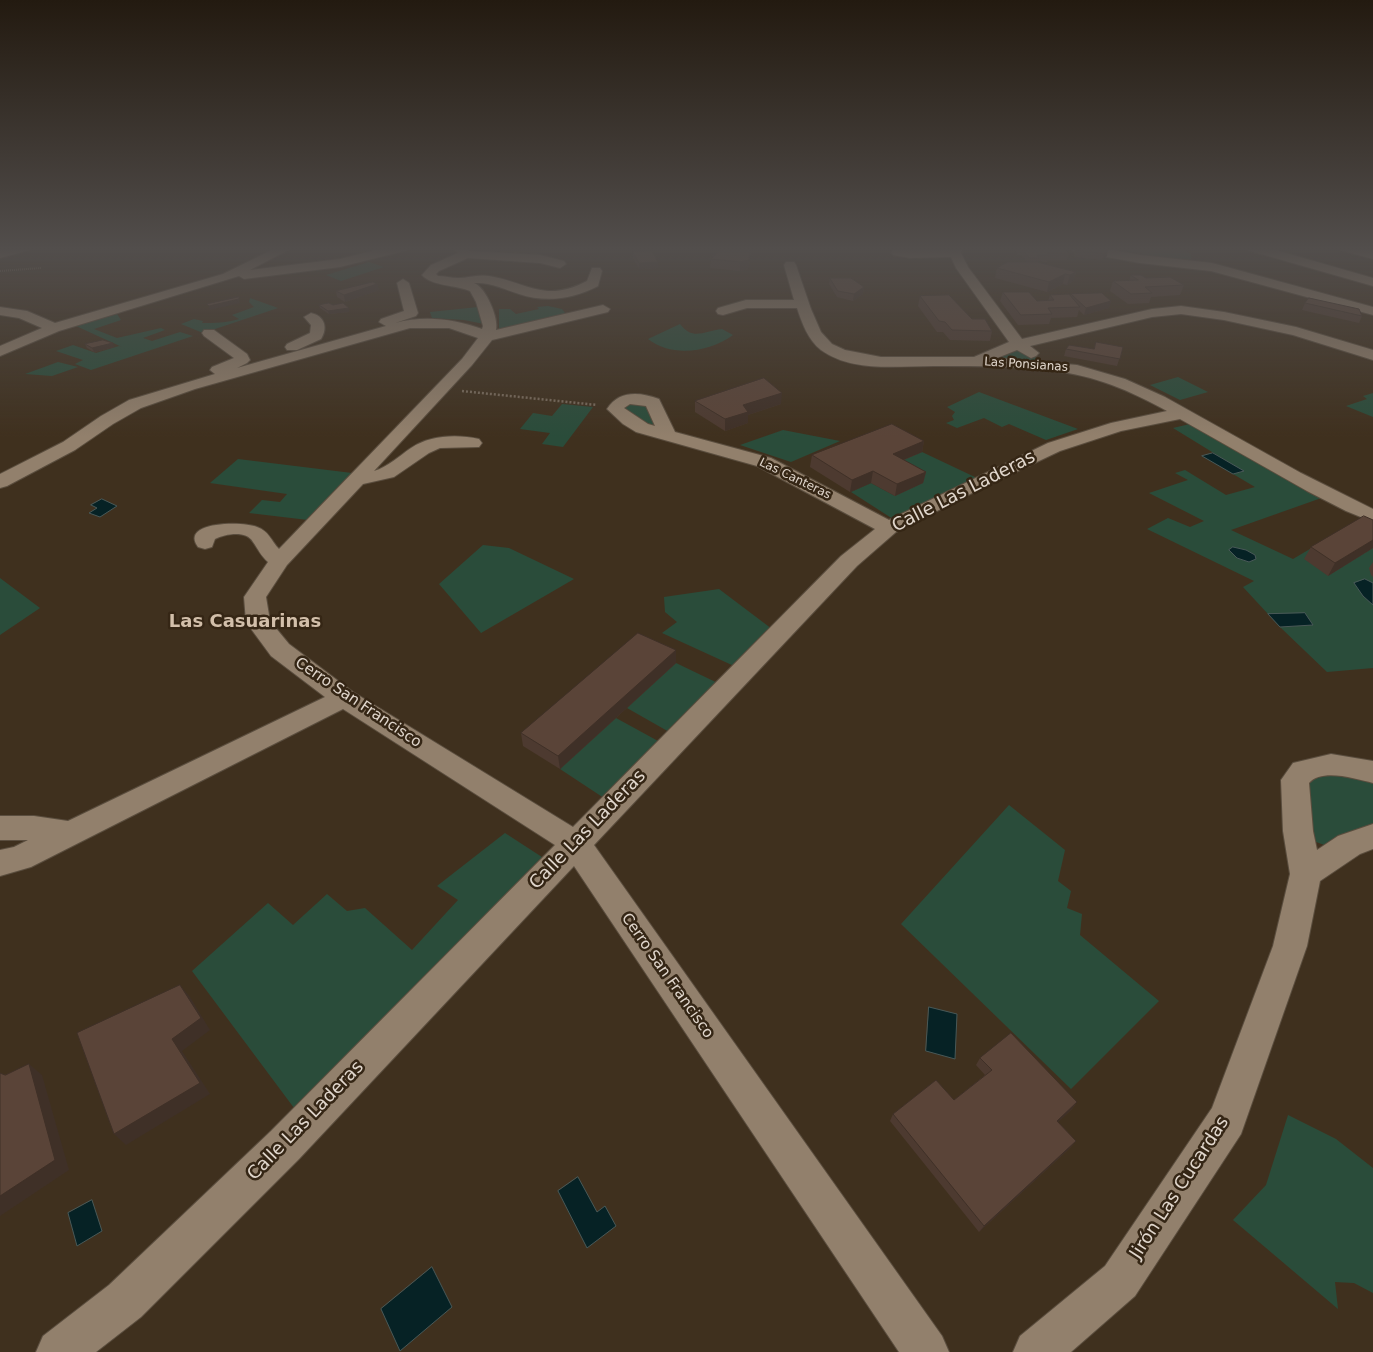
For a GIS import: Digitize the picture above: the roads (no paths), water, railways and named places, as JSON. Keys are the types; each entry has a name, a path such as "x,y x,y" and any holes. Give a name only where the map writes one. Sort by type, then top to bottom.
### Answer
{"street":[{"path":"0,351 54,328 115,310"},
{"path":"361,335 370,326 407,316 411,313 410,310"},
{"path":"485,310 490,326 486,336"},
{"path":"0,482 69,446 107,420 136,404 189,386 361,335 409,324 433,322 452,323 486,336 598,310"},
{"name":"Las Ponsianas","path":"805,310 816,337 826,347 851,357 886,361 971,362 1053,366 1079,369 1114,378 1143,391 1269,463 1373,516"},
{"path":"993,310 1018,344 1038,359 1053,366"},
{"path":"971,362 1018,344 1152,313 1180,310"},
{"path":"1182,310 1224,316 1296,331 1373,355"},
{"path":"0,311 22,314 54,328"},
{"path":"270,362 268,357 274,353 316,336 320,330 318,324 311,317"},
{"path":"189,386 189,382 200,376 242,360 242,357 209,333"},
{"name":"Cerro San Francisco","path":"486,336 466,362 279,561 255,597 258,622 280,650 344,698 575,843 926,1352"},
{"name":"Las Canteras","path":"667,434 653,403 646,400 628,399 622,401 616,407 618,413 642,428 731,451 764,462 889,528"},
{"name":"Calle Las Laderas","path":"59,1352 125,1301 285,1144 849,561 889,528 1054,446 1117,427 1182,413"},
{"path":"357,478 373,477 392,471 419,450 434,444 452,442 473,443"},
{"path":"205,543 205,536 215,530 238,528 253,533 262,539 265,546 279,561"},
{"path":"0,863 20,858 344,698"},
{"name":"Jirón Las Cucardas","path":"1036,1352 1120,1281 1227,1120 1290,946 1306,874 1298,830 1295,780 1303,771 1331,764 1373,772"},
{"path":"0,828 34,828 68,834"},
{"path":"1298,830 1311,840 1340,851"},
{"path":"1306,874 1349,845 1373,836"}],"water":[{"path":"1213,453 1244,471 1233,474 1202,456"},
{"path":"102,499 117,506 100,517 89,513 97,508 91,505"},
{"path":"1233,547 1246,550 1255,555 1256,559 1249,562 1237,558 1229,550"},
{"path":"1365,579 1373,583 1373,605 1363,596 1354,583"},
{"path":"1305,613 1313,625 1280,627 1268,614"},
{"path":"929,1007 957,1014 955,1059 926,1051"},
{"path":"578,1177 597,1212 605,1206 616,1226 587,1248 558,1191"},
{"path":"92,1200 102,1231 77,1246 68,1213"},
{"path":"432,1267 452,1307 400,1351 381,1309"}],"district":[{"name":"Las Casuarinas","path":"245,622"}]}
